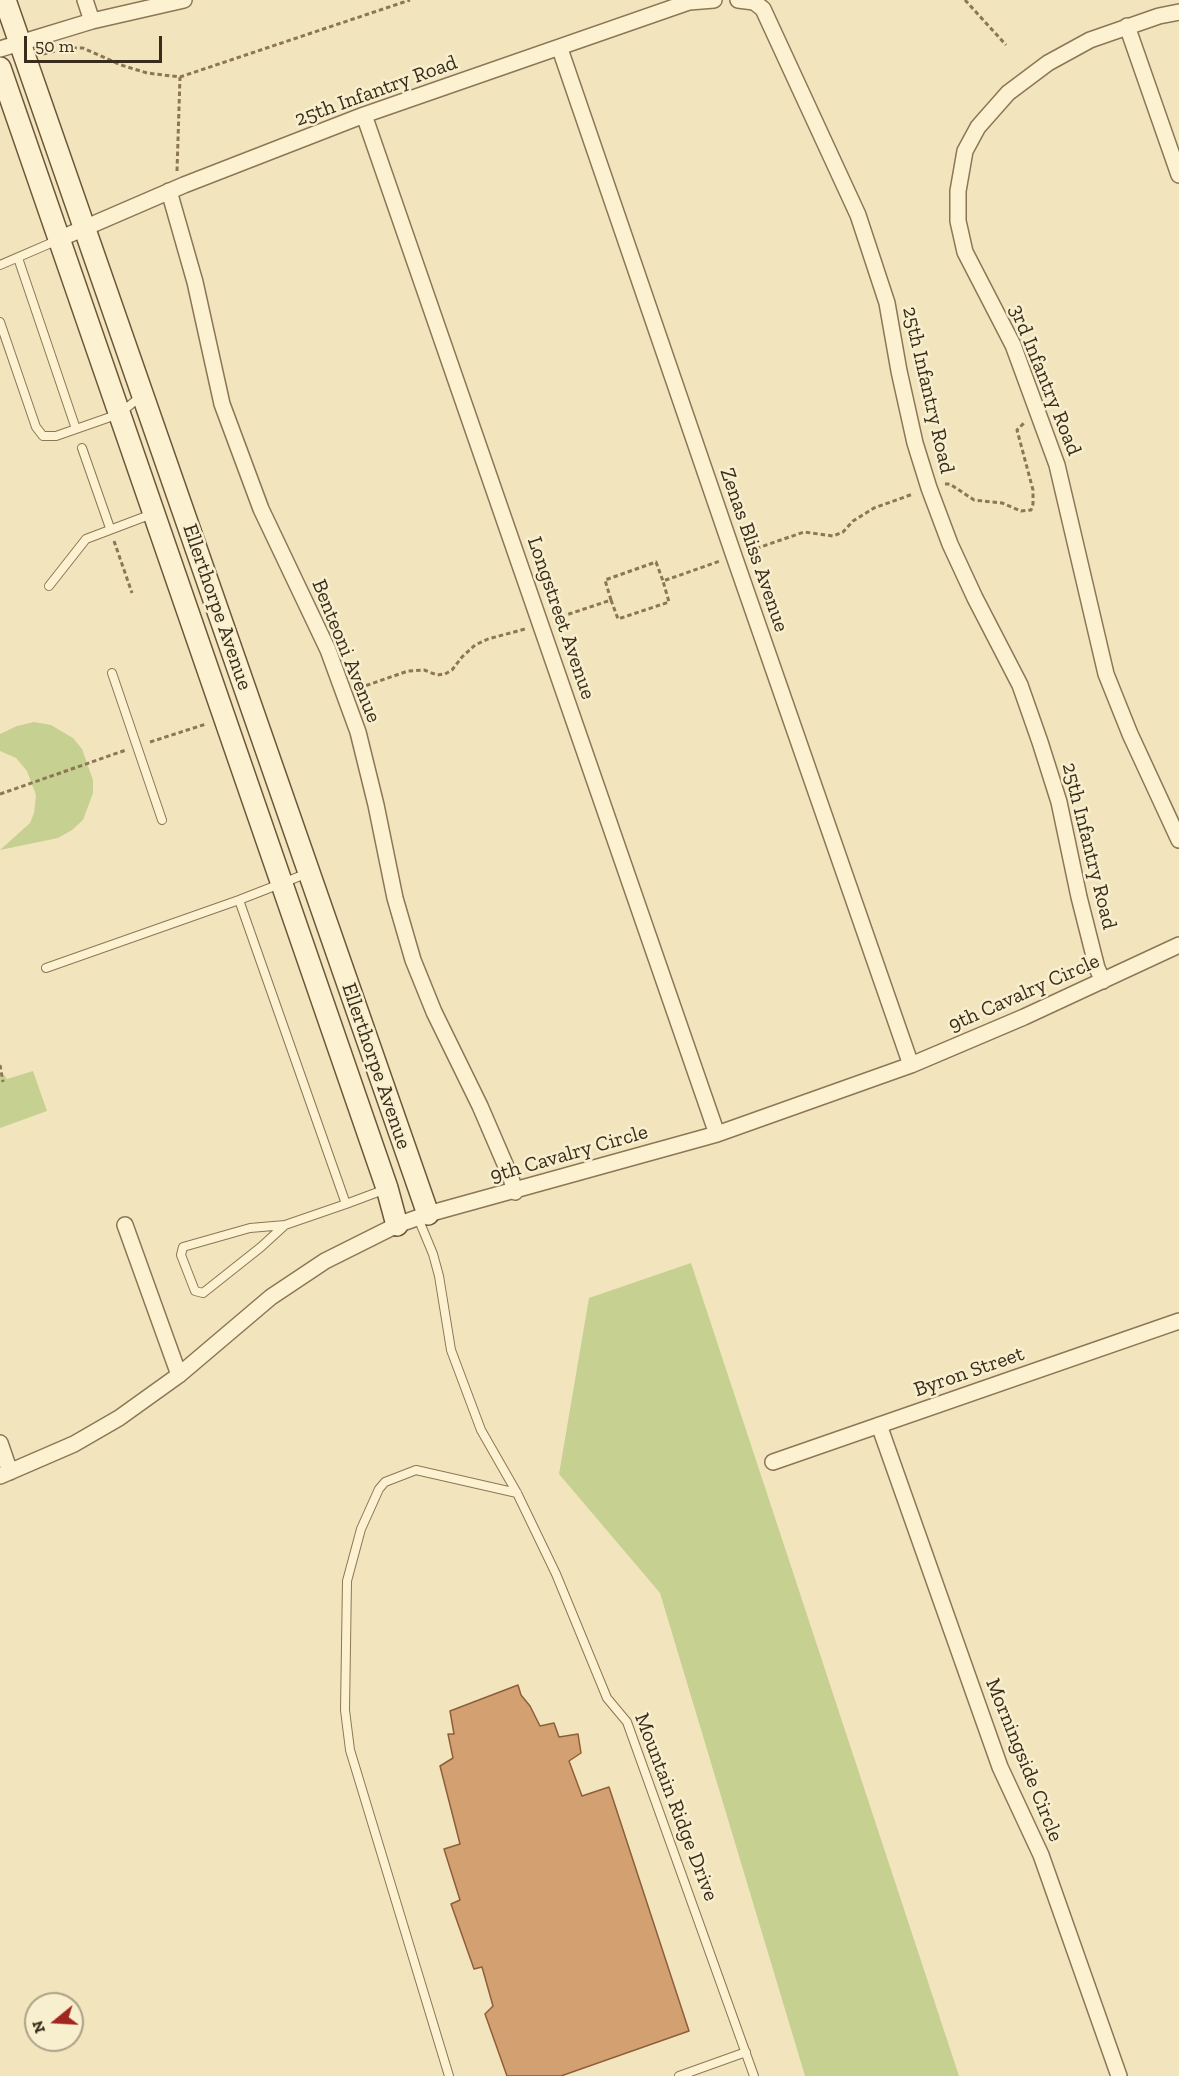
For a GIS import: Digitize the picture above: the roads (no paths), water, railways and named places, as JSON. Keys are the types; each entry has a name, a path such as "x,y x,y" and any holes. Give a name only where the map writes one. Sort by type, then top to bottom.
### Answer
{"street":[{"name":"Ellerthorpe Avenue","path":"5,0 309,873 423,1216"},
{"path":"85,0 92,21"},
{"path":"0,50 92,21 184,0"},
{"name":"25th Infantry Road","path":"59,239 169,191 364,115 560,49 689,2 714,0"},
{"name":"25th Infantry Road","path":"738,0 754,2 763,9 858,215 887,303 913,433 929,489 950,544 975,598 1020,685 1059,802 1079,897 1097,968 1103,981"},
{"name":"3rd Infantry Road","path":"1179,12 1127,26 1090,40 1048,63 1008,93 978,127 965,150 958,192 957,221 965,252 1013,345 1057,465 1106,674 1130,734 1179,840"},
{"path":"1127,26 1179,175"},
{"name":"Zenas Bliss Avenue","path":"560,49 911,1065"},
{"name":"Ellerthorpe Avenue","path":"0,68 387,1188 397,1225"},
{"name":"Longstreet Avenue","path":"364,115 717,1134"},
{"name":"Benteoni Avenue","path":"169,191 195,282 222,404 261,510 328,650 358,732 376,805 394,898 413,960 434,1012 485,1116 515,1192"},
{"name":"9th Cavalry Circle","path":"0,1443 5,1474 74,1444 119,1418 179,1375 271,1297 325,1261 397,1225 717,1134 911,1065 1179,945"},
{"path":"125,1225 179,1375"},
{"name":"Byron Street","path":"772,1462 1179,1321"},
{"name":"Morningside Circle","path":"879,1425 992,1746 1007,1784 1041,1855 1119,2076"}],"lane":[{"path":"0,266 59,239"},
{"path":"18,258 76,429"},
{"path":"0,322 36,427 43,436 56,436 119,414 143,395"},
{"path":"82,448 110,528"},
{"path":"49,586 86,539 154,513"},
{"path":"112,673 162,820"},
{"path":"46,968 309,873"},
{"path":"239,900 346,1204"},
{"path":"285,1225 203,1293 195,1291 181,1255 183,1247 250,1228 285,1225 387,1188"},
{"name":"Mountain Ridge Drive","path":"423,1216 439,1276 451,1350 481,1430 517,1493 556,1574 607,1698 627,1722 754,2076"},
{"path":"450,2076 350,1750 345,1710 347,1581 361,1529 379,1489 385,1482 416,1470 517,1493"},
{"path":"679,2076 746,2052"}]}
